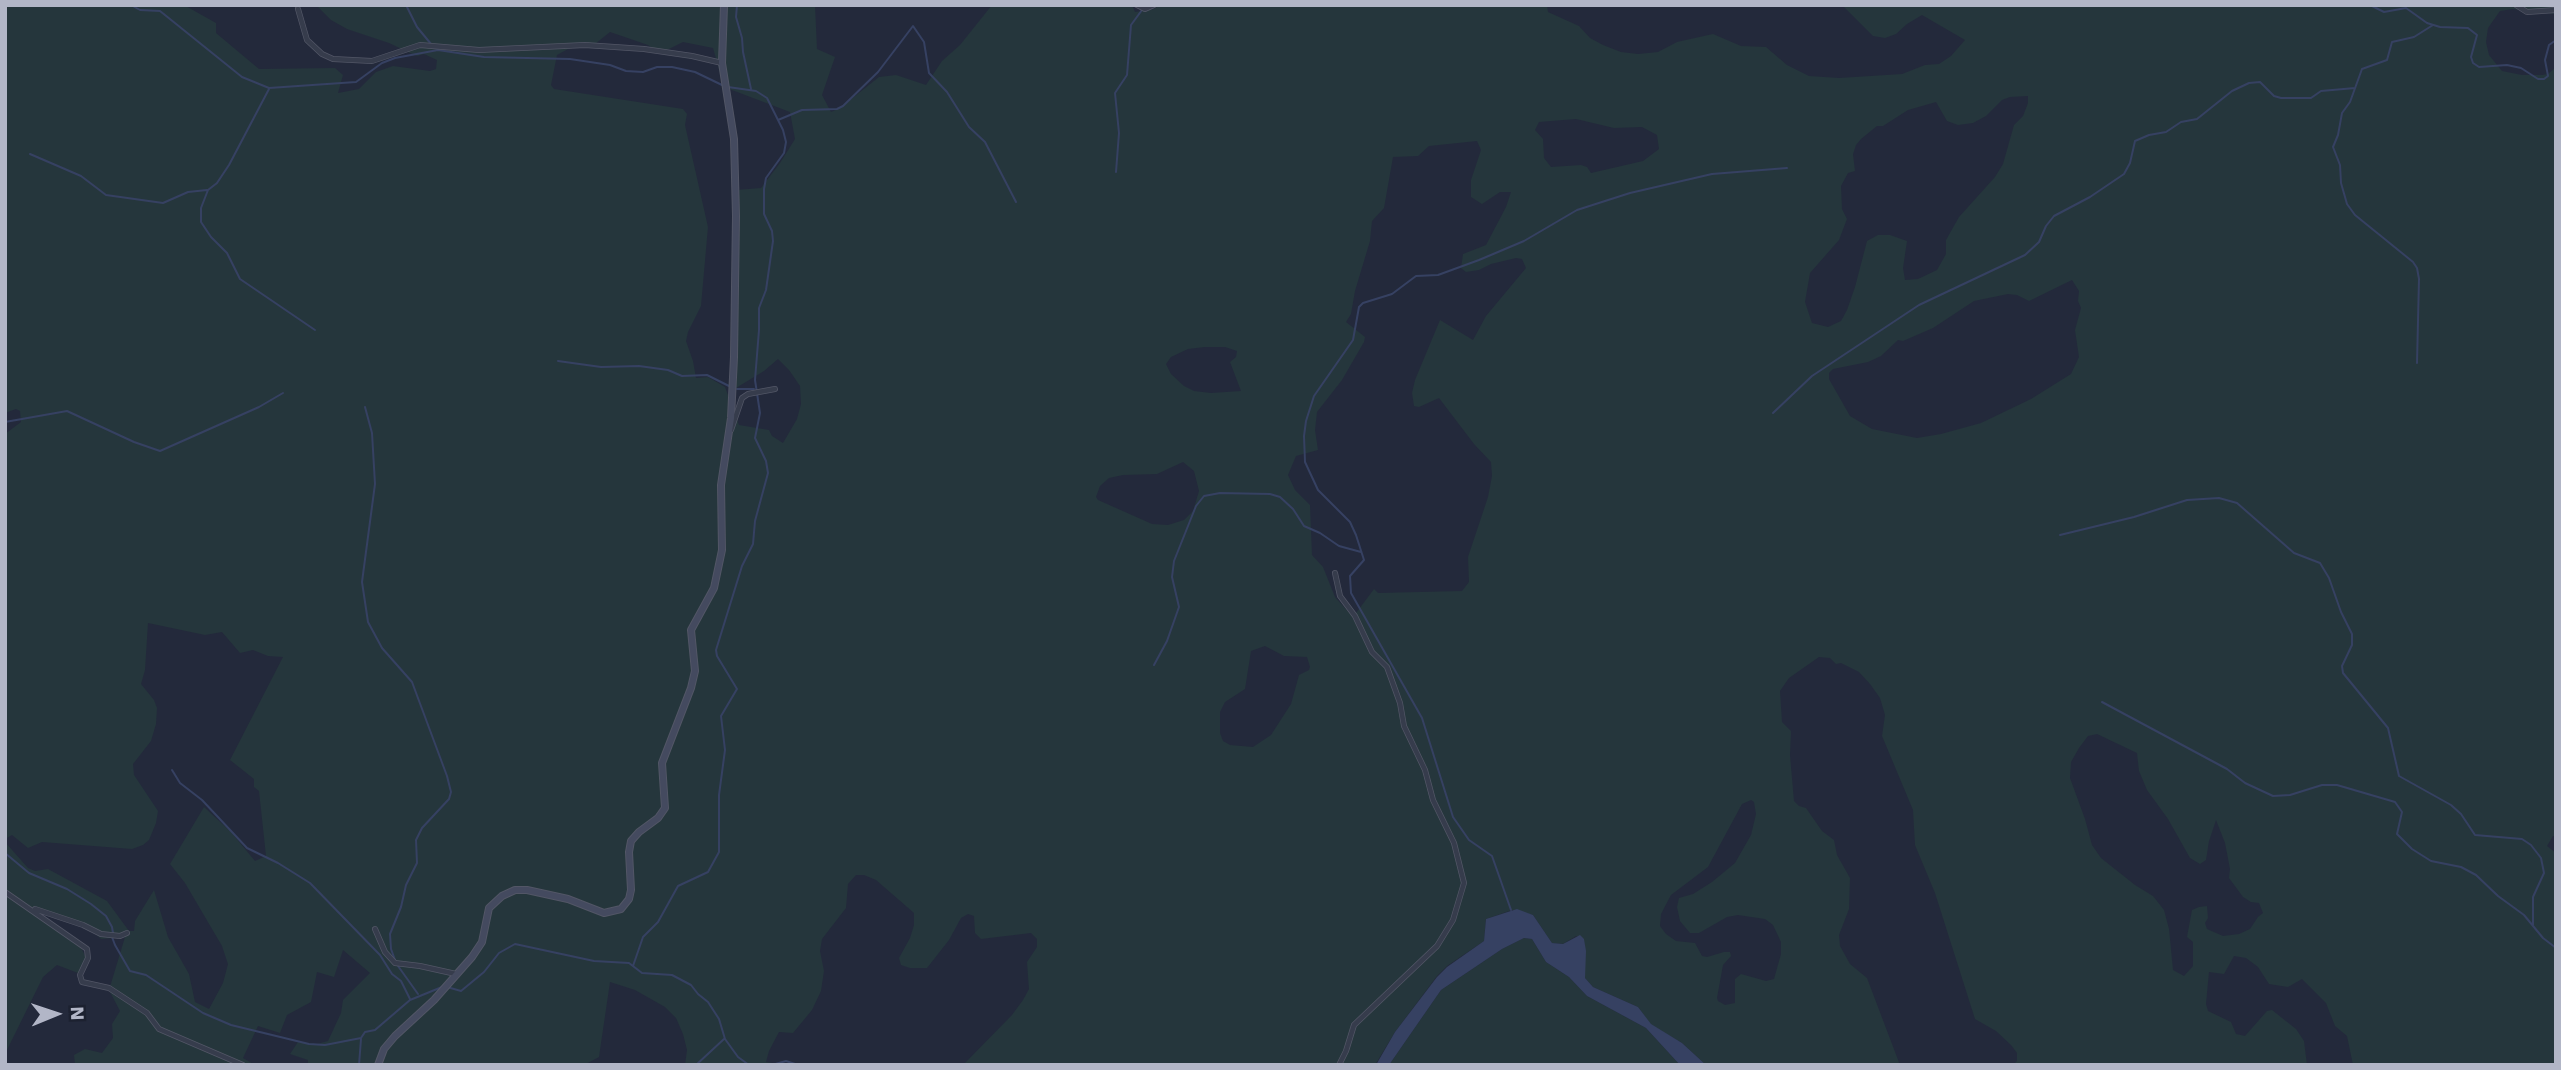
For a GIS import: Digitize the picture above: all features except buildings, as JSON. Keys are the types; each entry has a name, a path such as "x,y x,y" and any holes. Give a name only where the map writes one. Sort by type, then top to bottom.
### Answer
{"main road":[{"path":"378,1065 384,1049 446,987 482,942 489,908 509,892 541,891 609,914 621,909 629,899 632,884 629,847 634,837 656,821 665,808 662,763 679,725 695,671 691,630 709,600 719,574 722,550 721,485 729,436 734,357 735,154 722,63 724,5"}],"street":[{"path":"1137,5 1145,9 1154,5"},
{"path":"2516,5 2527,12 2556,10"},
{"path":"298,9 302,26 313,47 321,54 344,60 372,61 410,46 420,45 479,50 585,45 644,49 722,63"},
{"path":"729,436 742,398 756,392 775,389"},
{"path":"1335,573 1340,596 1355,616 1372,652 1387,667 1400,703 1404,726 1425,770 1433,800 1454,843 1464,883 1453,920 1437,946 1354,1026 1339,1065"},
{"path":"5,892 32,908 87,949 88,958 80,975 82,982 109,988 147,1013 159,1028 243,1065"},
{"path":"32,908 101,934 117,936 127,933"},
{"path":"375,929 385,952 395,963 457,974"}],"shaded area":[{"path":"5,5 184,5 216,23 216,33 259,69 335,68 343,75 338,93 359,89 376,72 393,66 430,71 436,69 437,60 424,54 417,56 347,29 331,20 316,5 815,5 817,49 835,57 822,95 831,112 879,77 896,75 926,85 942,61 960,45 992,5 1132,5 1135,12 1154,9 1160,5 1547,5 1548,12 1579,26 1590,38 1621,52 1658,52 1677,42 1713,34 1741,46 1766,47 1787,65 1809,76 1839,78 1902,74 1925,65 1939,64 1951,56 1965,40 1922,15 1896,34 1885,38 1873,36 1842,5 2556,5 2556,14 2513,9 2500,11 2488,28 2486,42 2489,55 2502,71 2542,75 2548,74 2556,67 2556,837 2553,836 2547,846 2556,853 2556,1065 2353,1065 2347,1036 2335,1026 2326,1003 2302,979 2288,987 2269,984 2258,967 2246,958 2234,956 2224,974 2209,972 2206,1004 2208,1011 2231,1022 2236,1034 2245,1036 2267,1011 2272,1010 2296,1029 2304,1041 2307,1065 2013,1065 2017,1061 2017,1053 2011,1045 1996,1031 1975,1019 1935,893 1915,845 1913,810 1882,736 1885,715 1880,698 1859,672 1841,663 1836,664 1830,658 1819,657 1789,678 1780,691 1782,722 1791,731 1794,801 1806,808 1822,831 1834,840 1837,855 1850,878 1849,909 1839,935 1840,946 1850,964 1867,978 1900,1065 1706,1065 1682,1043 1651,1025 1638,1007 1593,987 1585,978 1584,939 1576,936 1563,944 1552,943 1533,915 1512,910 1486,919 1484,941 1437,976 1395,1032 1375,1065 963,1065 1023,1000 1029,989 1027,962 1037,947 1037,939 1031,933 981,939 975,933 974,916 968,914 961,918 949,940 927,968 901,965 899,958 910,938 914,913 876,880 864,875 856,875 848,884 846,908 822,939 820,951 824,971 821,991 812,1010 793,1033 779,1032 769,1051 766,1062 785,1065 685,1065 687,1050 676,1018 665,1007 635,990 610,982 599,1057 584,1065 308,1065 308,1060 290,1054 298,1042 317,1044 328,1041 341,1013 343,1000 370,973 343,950 334,977 317,972 311,1002 287,1015 280,1033 258,1026 243,1058 255,1065 75,1065 74,1055 85,1049 102,1053 113,1038 112,1024 120,1011 109,990 125,937 101,939 90,928 38,911 35,916 81,948 87,959 78,973 57,965 43,977 5,1054 5,842 28,868 35,871 48,869 107,901 129,931 134,931 135,921 154,890 168,937 189,974 195,1002 209,1009 223,983 228,964 222,946 185,883 170,864 204,807 231,832 255,861 266,856 259,791 254,787 254,779 230,760 283,657 268,656 253,650 240,653 222,632 205,635 148,623 145,670 141,684 157,708 156,724 151,741 133,764 134,775 158,811 149,840 132,849 42,842 28,848 12,835 5,839 5,434 21,422 20,411 16,409 5,413","holes":["610,32 648,45 659,54 683,42 713,48 724,87 790,112 795,139 780,163 761,188 736,190 732,388 764,371 778,359 789,370 800,386 801,404 797,419 783,443 772,436 769,430 739,425 725,387 708,377 696,378 686,341 701,306 708,227 685,125 687,114 683,109 554,89 551,85 557,55 582,46 590,48","2028,96 2023,116 2014,125 2003,164 1995,177 1959,217 1946,240 1946,254 1937,270 1918,279 1905,280 1903,268 1907,241 1890,235 1878,235 1867,241 1855,287 1841,321 1828,327 1812,323 1805,302 1810,273 1839,240 1847,219 1842,209 1841,186 1848,173 1855,171 1853,154 1861,139 1877,126 1883,126 1908,110 1936,102 1947,121 1958,125 1973,123 1986,116 2002,100","1576,119 1614,128 1642,127 1657,135 1659,149 1643,161 1591,173 1587,167 1581,165 1551,167 1544,158 1543,139 1535,130 1539,122","1477,141 1481,150 1471,180 1471,197 1482,204 1500,192 1511,192 1486,245 1463,254 1461,268 1466,272 1479,270 1516,258 1522,259 1526,268 1486,316 1473,340 1440,320 1412,393 1414,406 1419,407 1439,398 1491,462 1492,476 1488,497 1468,557 1469,582 1462,591 1378,593 1374,589 1353,617 1335,597 1323,567 1312,555 1310,505 1295,490 1288,475 1296,456 1318,450 1315,430 1317,412 1342,380 1364,342 1365,337 1346,322 1351,314 1370,241 1372,221 1384,208 1393,157 1418,156 1429,146","2072,280 2079,291 2078,301 2081,308 2075,330 2079,357 2071,374 2031,399 1981,423 1941,434 1917,438 1872,429 1850,416 1829,379 1829,373 1833,369 1868,362 1881,356 1898,340 1903,341 1933,328 1974,301 2008,294 2029,301","1225,347 1237,351 1236,357 1230,362 1241,391 1194,391 1171,374 1166,364 1171,357 1188,349","1183,462 1194,471 1199,491 1193,511 1184,520 1168,525 1152,524 1098,500 1096,497 1100,486 1109,478 1157,474","1265,646 1284,656 1307,657 1309,670 1299,675 1291,704 1271,735 1253,747 1230,745 1223,741 1220,733 1220,712 1225,702 1245,689 1251,651","2097,734 2137,753 2139,771 2147,790 2168,819 2190,858 2200,864 2206,860 2216,820 2225,843 2229,878 2243,897 2259,903 2263,913 2250,929 2223,936 2207,929 2207,906 2192,910 2187,937 2193,942 2193,966 2184,976 2173,970 2169,929 2164,910 2153,896 2101,858 2092,845 2070,778 2071,762 2088,736","1751,800 1754,802 1756,814 1751,835 1735,863 1693,894 1679,898 1677,907 1680,921 1690,933 1699,933 1727,917 1738,915 1765,919 1773,925 1781,942 1781,954 1774,979 1766,981 1741,974 1735,979 1735,1003 1725,1005 1718,1001 1723,965 1731,956 1730,952 1702,956 1695,943 1676,941 1666,934 1660,926 1661,914 1671,895 1708,867 1742,804"]},
{"path":"1524,938 1532,939 1546,962 1569,977 1587,996 1646,1028 1680,1065 1389,1065 1441,990 1502,949"}],"water":[{"path":"1517,909 1533,915 1552,943 1563,944 1580,935 1584,939 1586,951 1585,978 1593,987 1638,1007 1651,1024 1682,1043 1706,1065 1680,1065 1646,1028 1587,996 1569,977 1546,962 1532,939 1524,938 1502,949 1441,990 1389,1065 1376,1065 1395,1032 1437,977 1484,941 1486,919"}],"waterway":[{"path":"131,5 140,10 160,11 242,77 269,88 356,82 382,63 438,50 484,57 570,59 610,65 626,71 643,72 657,67 672,67 695,72 722,85"},
{"path":"406,5 417,27 431,44"},
{"path":"737,5 736,17 751,89"},
{"path":"2370,5 2384,12 2406,8 2427,23 2440,27 2468,28 2477,35 2471,57 2473,63 2479,67 2507,65 2521,68 2538,79 2548,76 2545,60 2549,45 2556,40"},
{"path":"1116,172 1119,133 1115,93 1127,75 1131,25 1142,10"},
{"path":"2417,363 2417,268 2355,215 2347,204 2341,183 2340,165 2333,147 2342,113 2350,102 2362,69 2387,60 2392,42 2414,37 2433,25"},
{"path":"778,120 802,110 837,109 843,106 878,72 913,26 924,42 929,73 947,92 969,127 985,142 1016,202"},
{"path":"1773,413 1812,376 1919,305 2025,255 2039,242 2054,216 2090,197 2124,174 2130,163 2135,141 2166,132 2181,122 2197,119 2232,91 2249,83 2260,82 2274,96 2281,98 2311,98 2321,91 2355,88"},
{"path":"633,966 643,937 658,922 678,886 708,872 719,852 719,795 725,750 721,716 737,689 716,650 742,566 753,544 755,521 768,473 766,461 755,438 760,413 755,380 759,308 766,290 773,241 772,231 764,214 764,189 766,178 784,153 786,142 767,98 756,91 728,87"},
{"path":"269,89 229,165 217,183 208,190 201,208 201,222 227,253 240,279 315,330"},
{"path":"30,154 81,176 106,195 163,203 188,192 207,190"},
{"path":"1511,910 1492,856 1469,840 1453,817 1422,718 1351,593 1350,576 1364,560 1356,535 1350,522 1318,490 1305,462 1306,421 1314,396 1353,340 1359,307 1363,303 1392,294 1416,276 1438,275 1479,260 1524,241 1577,210 1630,193 1712,174 1787,168"},
{"path":"558,361 601,367 639,366 668,370 682,376 707,375 729,386"},
{"path":"737,389 754,389"},
{"path":"5,422 67,411 160,451 259,407 283,393"},
{"path":"365,407 372,433 375,484 362,582 368,622 382,648 412,682 451,792 449,799 422,828 416,840 417,863 406,885 390,934 395,960"},
{"path":"1154,665 1167,641 1179,607 1172,577 1174,561 1196,506 1204,496 1220,493 1270,494 1280,497 1293,509 1304,526 1339,546 1361,552"},
{"path":"2060,535 2134,517 2187,500 2219,498 2237,503 2294,553 2320,563 2352,634 2352,645 2342,666 2343,673 2388,728 2399,776 2451,805 2461,814 2475,835 2522,839 2531,845 2541,858 2544,873 2533,897 2533,925"},
{"path":"2102,702 2273,796 2290,795 2322,785 2337,785 2395,802 2402,812 2397,834 2412,849 2431,861 2461,867 2476,875 2524,915 2543,938 2556,948"},
{"path":"172,770 180,783 202,800 247,848 310,883 380,955 392,974 401,981 410,999"},
{"path":"5,853 29,873 67,889 91,904 106,916 113,933"},
{"path":"112,937 130,971 146,975 203,1013 231,1025 309,1044 325,1045 361,1038 365,1032 375,1030 410,1000 442,987"},
{"path":"447,987 461,991 484,972 499,953 515,944 594,961 629,963 642,973 672,975 691,985 708,1002 719,1019 725,1039 738,1057 749,1065"},
{"path":"398,966 418,994"},
{"path":"359,1065 361,1039"},
{"path":"696,1065 724,1039"},
{"path":"772,1065 786,1061 798,1065"}]}
